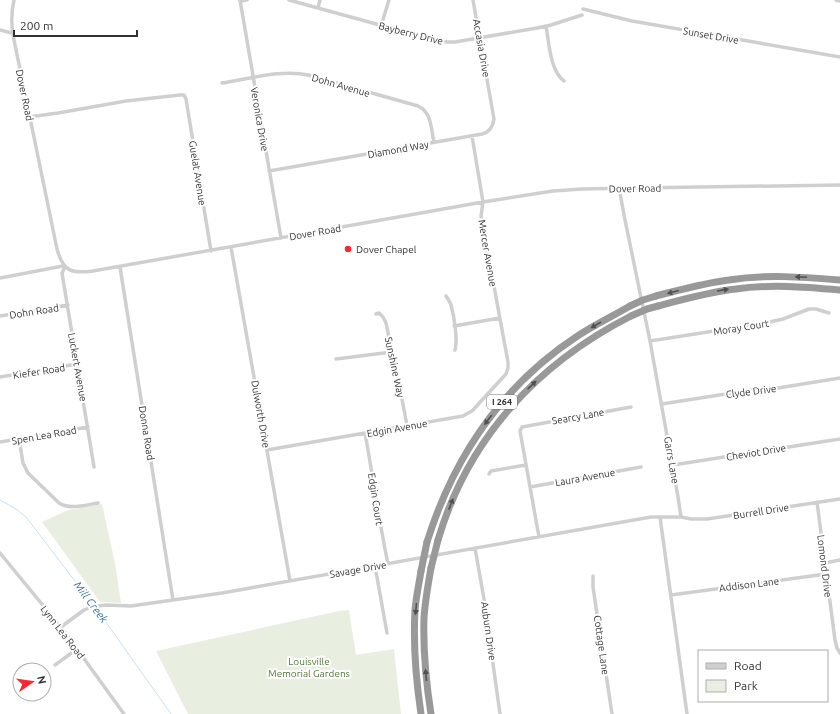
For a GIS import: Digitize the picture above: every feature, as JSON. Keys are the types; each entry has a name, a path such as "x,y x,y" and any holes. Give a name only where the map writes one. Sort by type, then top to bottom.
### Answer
{"highway":[{"name":"I 264","path":"421,714 414,649 415,610 427,542 438,510 457,468 472,442 498,407 529,374 553,354 600,322 630,306 656,296 703,284 756,277 799,277 840,280"},
{"name":"I 264","path":"430,714 426,677 424,617 431,568 438,540 453,498 466,471 482,445 509,409 525,392 543,374 588,341 631,316 647,309 710,292 749,287 791,286 840,290"}],"street":[{"name":"Dover Road","path":"14,0 12,8 12,33 57,249 64,266 76,272 120,267 483,202 553,191 619,188 840,185"},
{"path":"240,1 247,0"},
{"name":"Bayberry Drive","path":"289,0 442,42 455,42 546,26 582,15"},
{"path":"318,8 320,0"},
{"path":"381,26 388,0"},
{"name":"Accasia Drive","path":"474,0 490,95"},
{"path":"836,0 840,1"},
{"name":"Veronica Drive","path":"240,1 281,238"},
{"name":"Sunset Drive","path":"583,9 632,21 840,57"},
{"path":"546,26 554,67 557,74 564,81"},
{"path":"0,30 12,33"},
{"name":"Dohn Avenue","path":"222,83 286,73 302,74 418,106 425,110 429,116 434,142"},
{"name":"Guelat Avenue","path":"29,117 126,101 180,95 184,96 186,99 211,250"},
{"name":"Diamond Way","path":"269,171 489,132 494,119 490,95"},
{"name":"Mercer Avenue","path":"472,136 483,202 482,216 508,362 507,370"},
{"name":"Garrs Lane","path":"619,188 662,404 681,517"},
{"name":"Dulworth Drive","path":"231,247 290,581"},
{"path":"0,278 64,266"},
{"name":"Luckert Avenue","path":"64,266 62,273 94,467"},
{"name":"Donna Road","path":"120,267 173,600"},
{"path":"446,296 451,305 457,341 455,350"},
{"name":"Dohn Road","path":"0,316 68,305"},
{"name":"Moray Court","path":"650,341 765,323 783,319 812,309 829,313"},
{"name":"Sunshine Way","path":"376,314 379,313 386,323 407,426"},
{"path":"454,326 500,318"},
{"path":"336,359 392,352"},
{"name":"Kiefer Road","path":"0,377 77,364"},
{"name":"Edgin Avenue","path":"267,450 463,416 468,414 476,406 506,374 507,370"},
{"name":"Clyde Drive","path":"662,404 840,378"},
{"name":"Searcy Lane","path":"526,465 520,431 522,427 631,406"},
{"name":"Spen Lea Road","path":"0,442 88,427"},
{"name":"Edgin Court","path":"365,433 388,564"},
{"path":"18,439 23,463 28,473 59,503 71,507 98,503"},
{"name":"Cheviot Drive","path":"673,465 840,439"},
{"path":"489,474 491,471 526,465 539,537"},
{"name":"Laura Avenue","path":"530,487 641,467"},
{"name":"Burrell Drive","path":"681,517 691,519 707,519 840,499"},
{"name":"Lomond Drive","path":"817,502 835,640 840,653"},
{"path":"681,517 660,517 688,714"},
{"name":"Savage Drive","path":"61,628 77,615 91,607 106,605 131,606 222,593 645,518 660,517"},
{"name":"Auburn Drive","path":"476,548 500,714"},
{"name":"Lynn Lea Road","path":"0,553 61,628 124,714"},
{"path":"825,562 840,560"},
{"path":"375,566 387,633"},
{"name":"Addison Lane","path":"671,595 826,574"},
{"name":"Cottage Lane","path":"593,576 593,587 612,714"},
{"path":"55,665 77,649"}],"green space":[{"path":"102,504 115,563 121,603 100,602 42,522 68,510"},
{"name":"Louisville Memorial Gardens","path":"349,610 356,655 394,649 401,714 188,714 156,651 339,611"}],"waterway":[{"name":"Mill Creek","path":"0,500 16,509 26,517 94,606"},
{"name":"Mill Creek","path":"96,608 171,714"}],"place":[{"name":"Dover Chapel","path":"348,249"}]}
